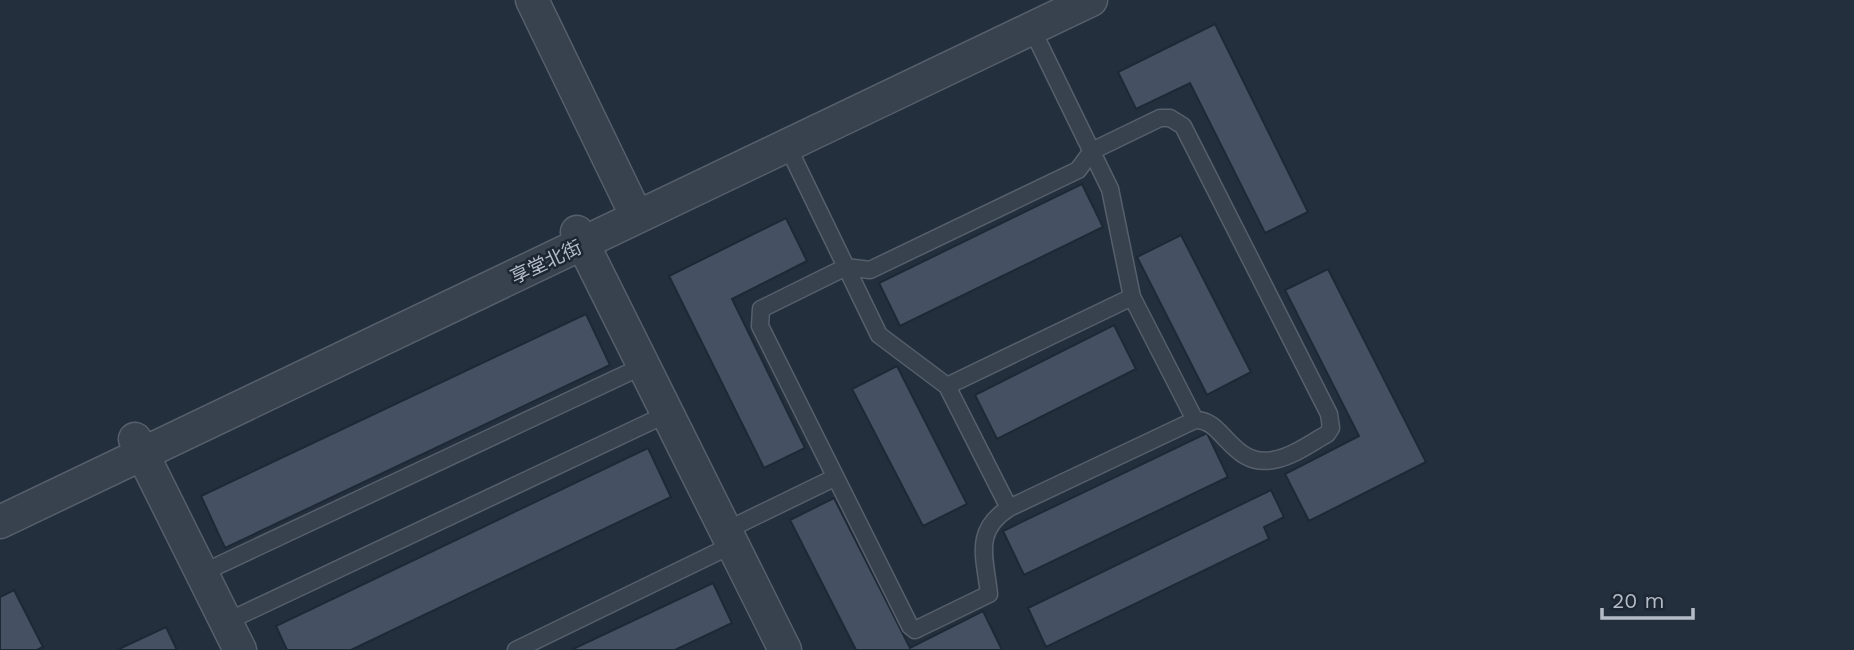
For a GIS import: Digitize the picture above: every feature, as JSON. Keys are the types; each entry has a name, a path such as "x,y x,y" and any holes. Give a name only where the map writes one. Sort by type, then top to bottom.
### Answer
{"street":[{"path":"531,0 635,212"},
{"name":"享堂北街","path":"1029,23 1062,0"},
{"name":"享堂北街","path":"0,503 138,446 1029,23 1091,0"},
{"path":"581,238 785,650"},
{"path":"138,446 240,650"},
{"name":"享堂北街","path":"0,522 138,446"}],"lane":[{"path":"1029,23 1110,189 1132,297 1195,420"},
{"path":"1160,118 1170,118 1184,126 1329,414 1331,428 1327,434 1272,461 1236,452 1208,422 1195,420 1009,508 990,523 985,533 989,594 915,630 910,626 834,478 760,326 759,315 767,304 846,267 870,270 1078,170 1092,151 1160,118"},
{"path":"785,140 879,335 947,386 1009,508"},
{"path":"947,386 1132,297"},
{"path":"202,573 645,365"},
{"path":"226,622 669,413"},
{"path":"516,650 730,537 834,478"}],"building":[{"path":"1215,24 1308,212 1265,233 1190,83 1136,109 1118,72"},
{"path":"1082,184 1103,227 900,326 879,283"},
{"path":"786,218 807,261 732,299 805,448 764,468 669,276"},
{"path":"1181,235 1251,372 1207,395 1137,257"},
{"path":"1328,269 1426,462 1309,521 1285,474 1359,436 1285,290"},
{"path":"586,314 610,365 225,548 201,496"},
{"path":"1114,325 1136,369 997,439 975,395"},
{"path":"897,366 967,504 923,526 852,389"},
{"path":"1207,433 1228,477 1024,575 1003,531"},
{"path":"648,448 671,497 351,650 287,650 276,626"},
{"path":"1271,490 1284,517 1264,527 1269,539 1046,647 1028,608"},
{"path":"834,498 910,648 983,611 1002,650 856,650 790,520"},
{"path":"713,583 732,623 675,650 571,650"},
{"path":"14,590 43,647 37,650 0,650 0,597"},
{"path":"166,627 177,650 117,650"}]}
